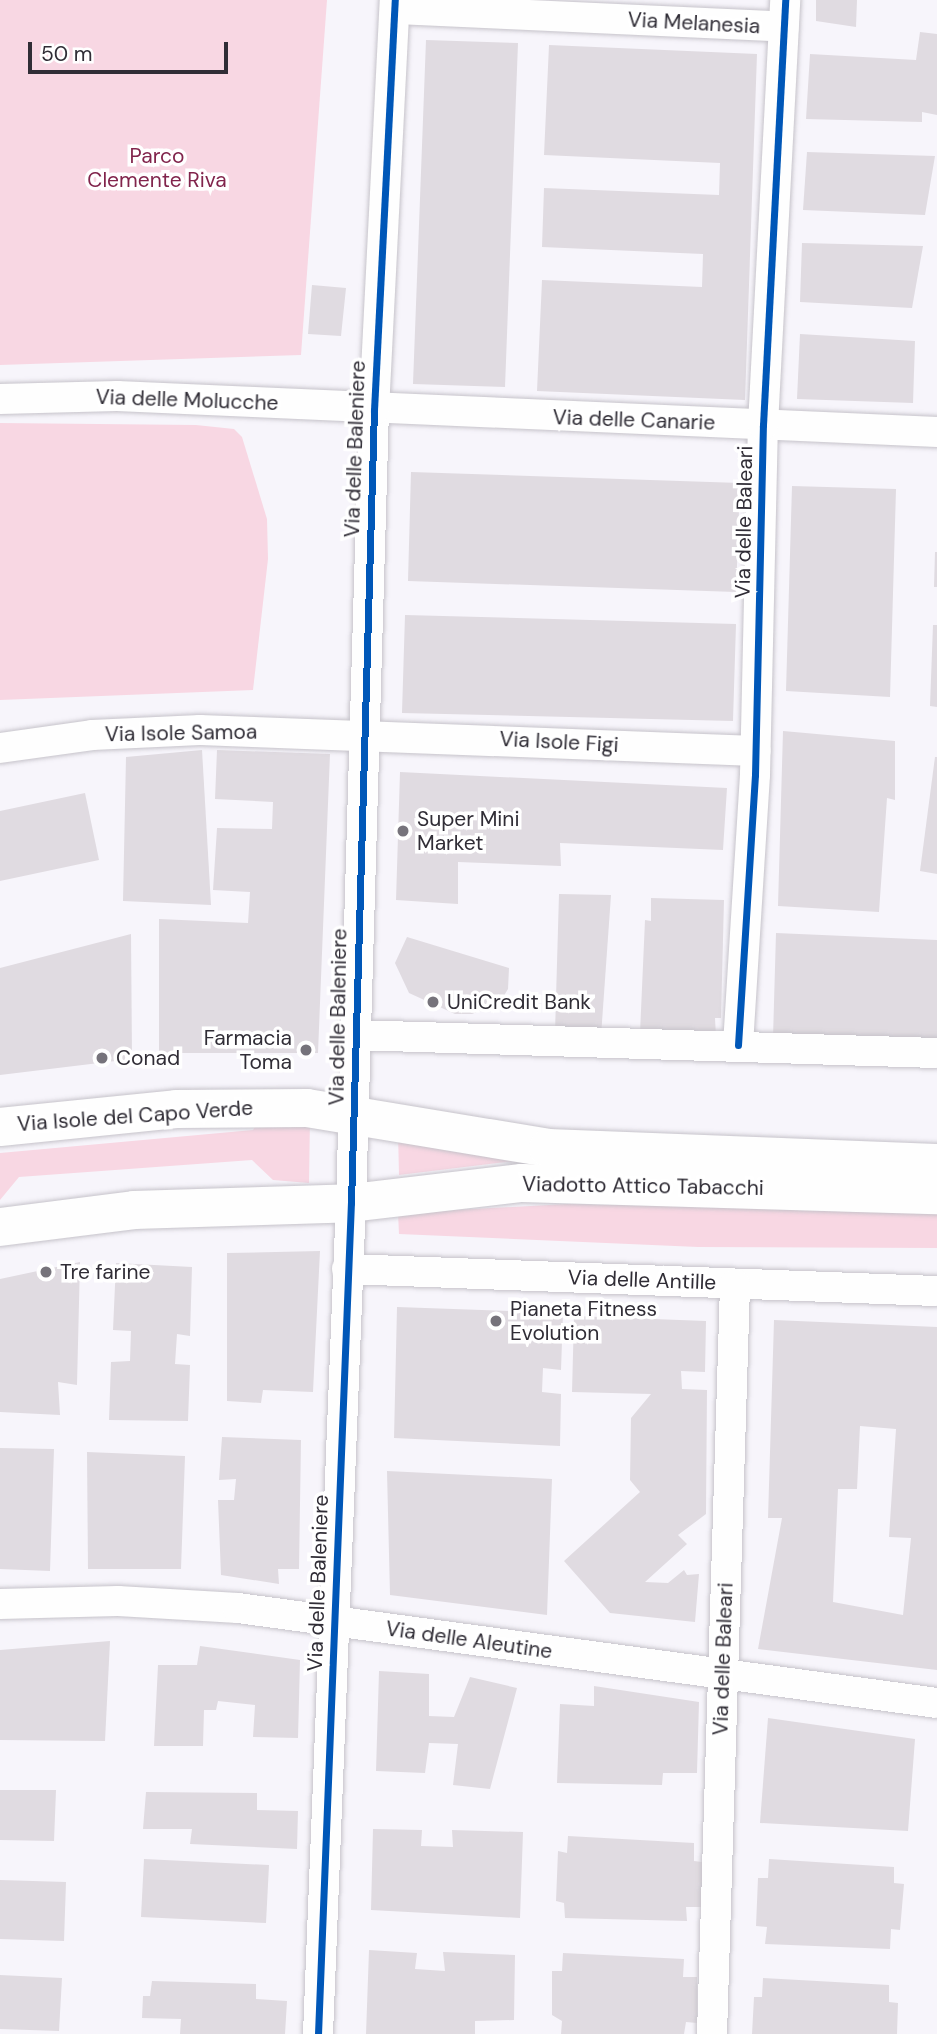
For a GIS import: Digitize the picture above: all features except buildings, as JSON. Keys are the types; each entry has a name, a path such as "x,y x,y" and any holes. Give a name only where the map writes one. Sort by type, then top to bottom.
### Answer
{"street":[{"name":"Via Melanesia","path":"395,4 785,13"},
{"name":"Via delle Baleniere","path":"318,2034 351,1203 362,733 374,410 395,4"},
{"name":"Via delle Baleari","path":"737,1045 756,751 763,425 785,13"},
{"name":"Via delle Molucche","path":"0,399 117,396 374,410"},
{"name":"Via delle Canarie","path":"374,410 937,432"},
{"name":"Via Isole Samoa","path":"0,748 158,731 362,733"},
{"name":"Via Isole Figi","path":"362,733 756,751"},
{"path":"354,1035 937,1053"},
{"name":"Via Isole del Capo Verde","path":"0,1127 205,1108 353,1113"},
{"name":"Viadotto Attico Tabacchi","path":"353,1113 523,1145 937,1195"},
{"name":"Viadotto Attico Tabacchi","path":"351,1203 522,1183 779,1174 937,1163"},
{"path":"0,1227 171,1207 351,1203"},
{"name":"Via delle Antille","path":"347,1269 937,1291"},
{"name":"Via delle Baleari","path":"712,2034 735,1284"},
{"name":"Via delle Aleutine","path":"0,1604 178,1604 334,1621 723,1677 937,1703"}],"green space":[{"name":"Parco Clemente Riva","path":"0,0 327,0 301,355 0,365"},
{"path":"0,423 196,425 234,429 242,437 267,519 268,559 253,690 0,700"},
{"path":"262,1114 310,1117 309,1183 273,1180 252,1160 19,1177 0,1200 0,1153 253,1130"},
{"path":"398,1132 538,1158 399,1175"},
{"path":"567,1204 937,1211 937,1248 698,1247 399,1234 398,1213"}],"cycle path":[{"path":"318,2034 351,1203 374,410 395,0"},
{"path":"738,1045 755,775 763,425 785,0"}],"place":[{"name":"Super Mini Market","path":"403,831"},
{"name":"UniCredit Bank","path":"433,1002"},
{"name":"Farmacia Toma","path":"306,1050"},
{"name":"Conad","path":"102,1058"},
{"name":"Tre farine","path":"46,1272"},
{"name":"Pianeta Fitness Evolution","path":"496,1321"}]}
